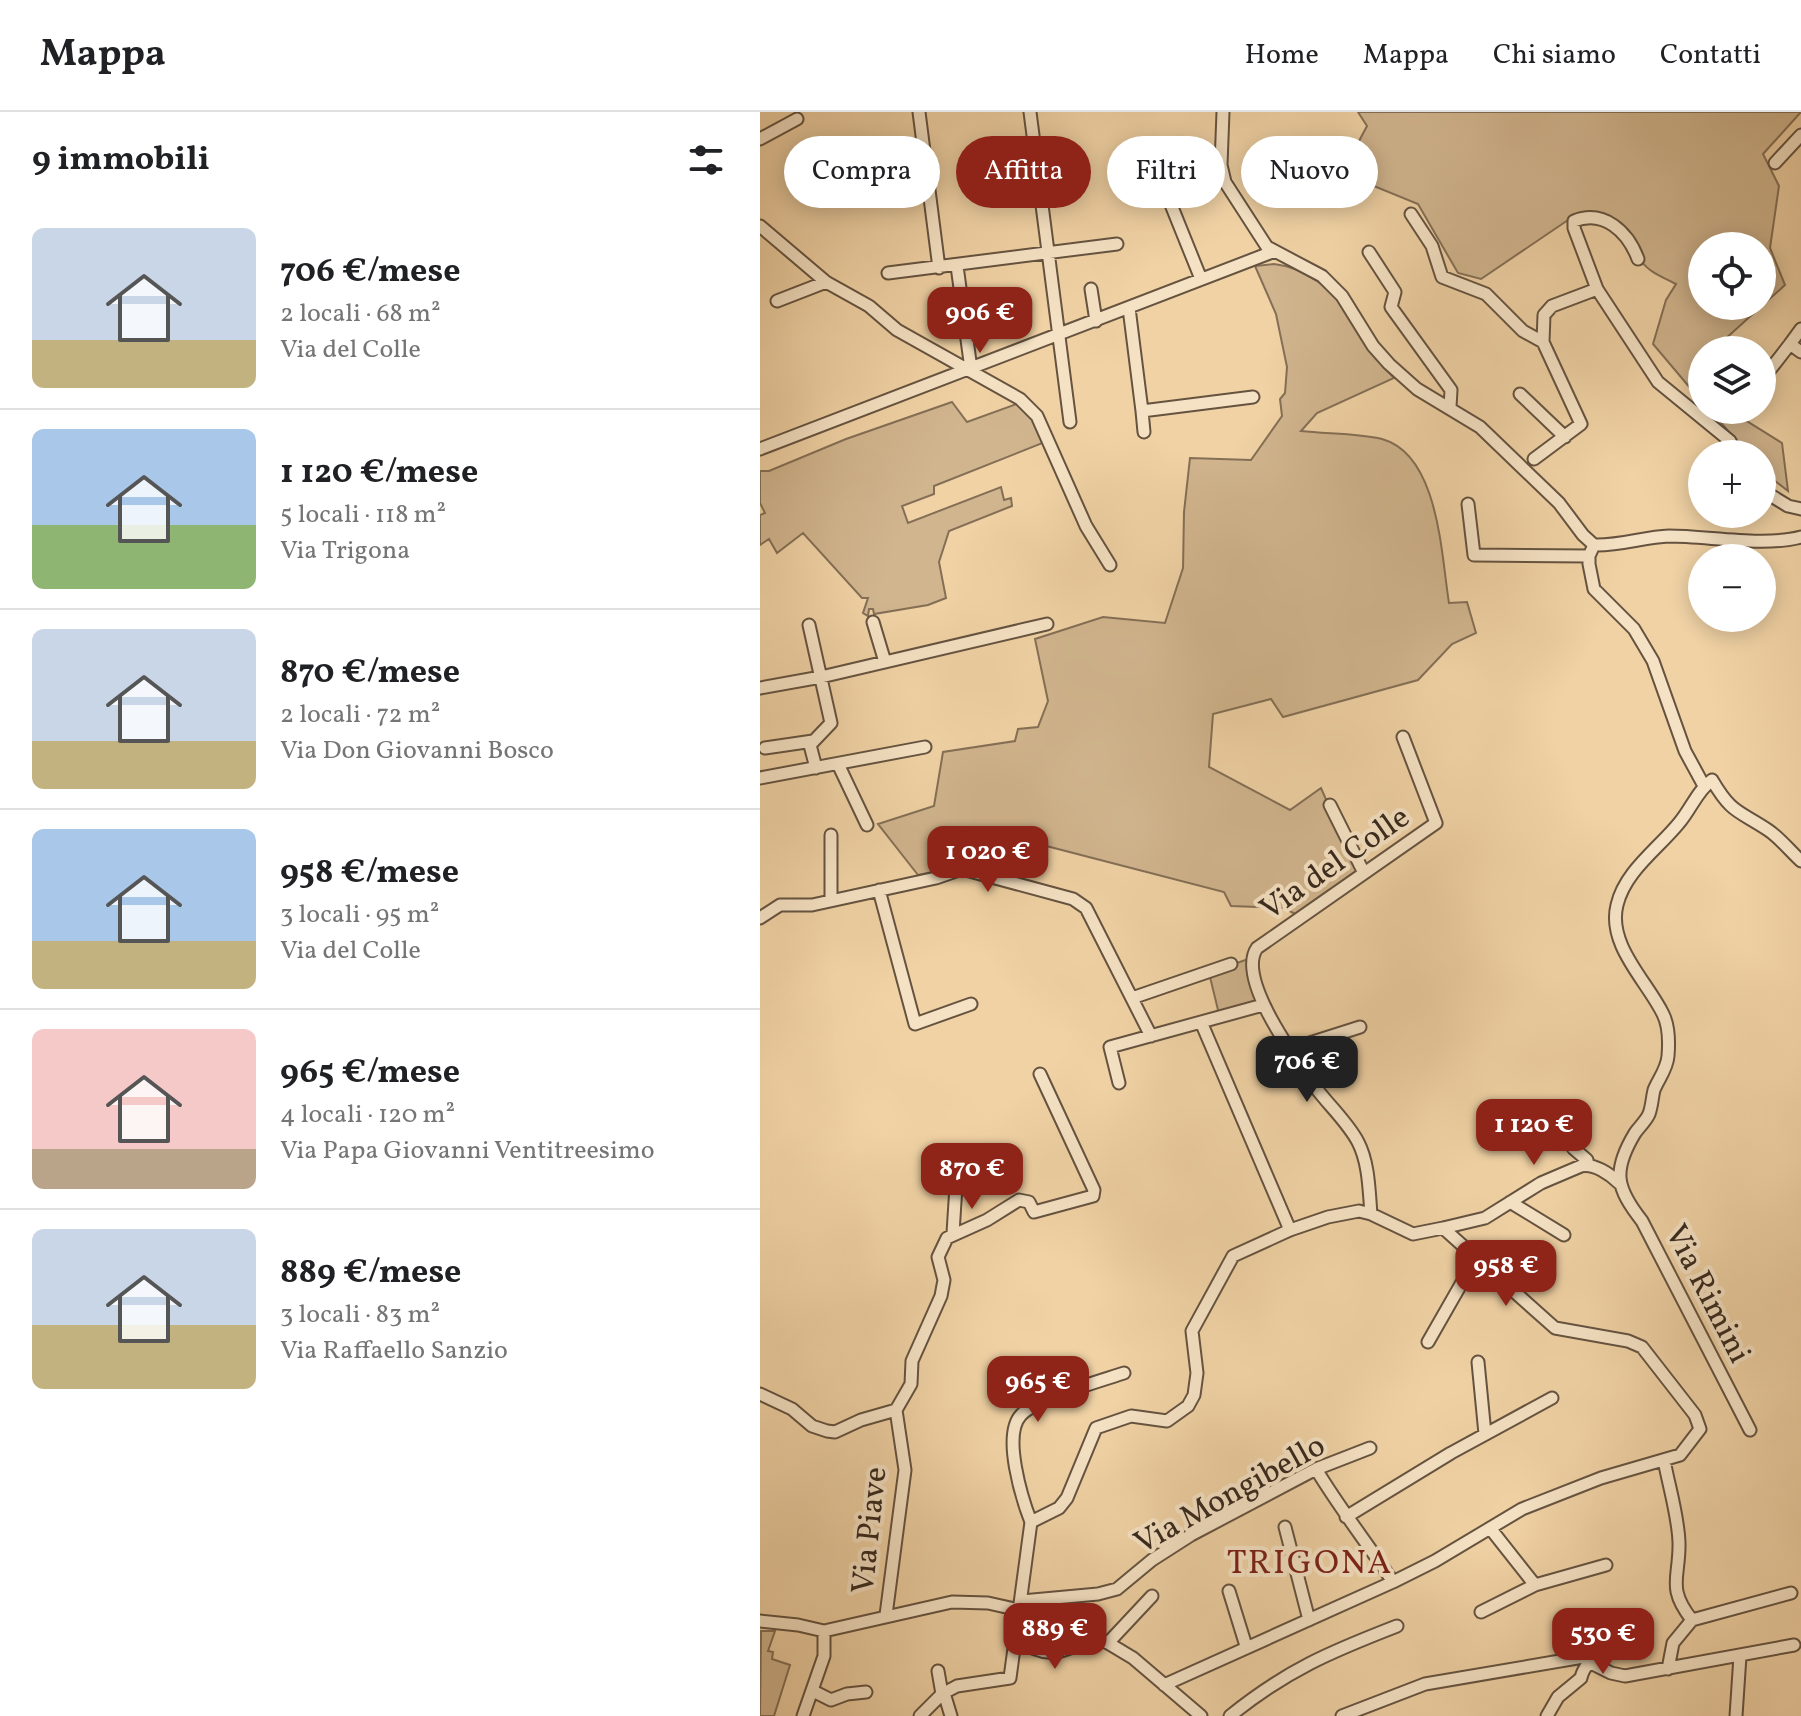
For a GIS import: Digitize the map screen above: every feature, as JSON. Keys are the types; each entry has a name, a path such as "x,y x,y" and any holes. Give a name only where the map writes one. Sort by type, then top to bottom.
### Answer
{"street":[{"path":"919,112 939,268"},
{"path":"1030,112 1070,422"},
{"path":"1223,112 1221,165 1225,182 1267,247 1322,276 1342,296 1373,346 1389,364 1417,389 1480,427 1559,503 1592,550 1594,589 1634,629 1653,661 1680,739 1708,783 1736,813 1770,831 1801,861"},
{"path":"760,139 797,119"},
{"path":"1775,163 1801,135"},
{"path":"1172,208 1201,279"},
{"path":"1411,214 1432,246 1442,277 1486,294 1523,331 1543,342"},
{"path":"1638,259 1627,236 1610,223 1597,218 1577,219 1574,228 1597,289 1658,382 1729,440"},
{"path":"760,226 826,282 869,306 897,330 1020,399 1037,416 1086,526 1110,565"},
{"path":"888,273 1117,244"},
{"path":"760,449 1275,251"},
{"path":"1369,252 1395,292 1391,307 1451,390 1450,407"},
{"path":"957,266 971,369"},
{"path":"777,301 826,282"},
{"path":"1091,289 1096,321"},
{"path":"1534,459 1581,424 1543,342 1542,321 1548,310 1597,289"},
{"path":"1129,308 1144,432"},
{"path":"1776,362 1801,329"},
{"path":"1790,344 1801,352"},
{"path":"1520,394 1565,437"},
{"path":"1142,411 1253,397"},
{"path":"1776,499 1801,509"},
{"path":"1468,504 1474,555 1592,550 1668,536 1791,540 1801,537"},
{"path":"873,622 885,662"},
{"path":"760,688 821,677 1047,624"},
{"path":"809,625 831,723 809,748 816,768"},
{"name":"Via del Colle","path":"1371,1214 1366,1165 1357,1139 1314,1085 1263,1005 1254,980 1253,954 1257,948 1436,823 1403,737"},
{"path":"765,748 813,741"},
{"path":"760,778 925,747"},
{"path":"838,764 867,825"},
{"path":"1031,1522 1059,1508 1067,1498 1096,1428 1131,1416 1167,1421 1188,1406 1194,1395 1197,1373 1192,1331 1228,1263 1243,1250 1290,1230 1349,1212 1371,1214 1413,1234 1485,1218 1551,1178 1588,1165 1607,1173 1619,1183 1625,1150 1649,1115 1668,1057 1664,1016 1623,947 1616,928 1617,902 1634,871 1680,822 1708,783"},
{"path":"1330,805 1364,873"},
{"path":"831,835 831,899"},
{"path":"760,918 780,905 812,905 936,878 962,869 1073,899 1086,908 1151,1036"},
{"path":"879,890 915,1024 971,1004"},
{"path":"1132,998 1231,964"},
{"path":"1119,1083 1110,1047 1263,1005"},
{"path":"1201,1022 1290,1230"},
{"path":"1291,1049 1360,1027"},
{"path":"896,1410 911,1384 912,1361 941,1296 944,1280 938,1257 942,1244 953,1233 987,1220 1019,1200 1029,1202 1034,1212 1093,1196 1094,1190 1040,1074"},
{"path":"1573,1148 1587,1160 1588,1165"},
{"name":"Via Rimini","path":"1619,1183 1624,1199 1642,1221 1750,1430"},
{"path":"953,1233 956,1186"},
{"path":"1510,1202 1564,1235"},
{"path":"1164,1685 1393,1582 1522,1509 1564,1491 1680,1455 1700,1429 1698,1420 1642,1347 1628,1341 1555,1328 1443,1228"},
{"path":"1428,1342 1476,1258"},
{"path":"1478,1362 1485,1434"},
{"path":"920,1716 943,1693 966,1683 1010,1678 1031,1522 1022,1497 1015,1460 1012,1432 1017,1419 1036,1405 1124,1373"},
{"name":"Via Piave","path":"760,1394 792,1409 812,1426 835,1432 861,1420 896,1410 905,1470 886,1615"},
{"path":"1346,1517 1548,1400"},
{"name":"Via Mongibello","path":"1020,1606 1117,1589 1152,1560 1191,1535 1316,1469 1370,1448"},
{"path":"1664,1460 1679,1542 1676,1594 1692,1620"},
{"path":"1316,1469 1393,1582"},
{"path":"1285,1527 1309,1620"},
{"path":"1490,1528 1535,1585"},
{"path":"1481,1612 1535,1585 1606,1565"},
{"path":"1229,1591 1246,1646"},
{"path":"1668,1669 1673,1643 1692,1620 1791,1593"},
{"path":"1015,1640 1044,1653 1105,1642 1152,1596"},
{"path":"760,1621 824,1631 886,1615 969,1601 1020,1606 1105,1642 1133,1658 1201,1716"},
{"path":"1230,1716 1268,1686 1300,1667 1397,1626"},
{"path":"1547,1716 1558,1697 1570,1685 1577,1683 1582,1670 1593,1659 1599,1643 1590,1629"},
{"path":"803,1716 824,1656 824,1631"},
{"path":"1342,1716 1425,1684 1593,1659 1611,1673 1625,1676 1794,1645"},
{"path":"1736,1716 1740,1656"},
{"path":"938,1671 951,1716"},
{"path":"813,1691 831,1700 866,1692"}],"shaded area":[{"path":"1358,112 1801,112 1763,154 1779,186 1772,232 1688,232 1688,320 1746,320 1729,336 1688,336 1688,385 1653,344 1666,300 1676,284 1645,266 1622,227 1574,216 1481,279 1458,273 1418,204 1378,188 1378,136 1362,136 1367,126"},
{"path":"1776,263 1785,285 1776,293"},
{"path":"1274,264 1310,276 1330,291 1354,321 1375,357 1394,378 1317,413 1301,431 1382,439 1401,449 1415,464 1434,509 1449,603 1467,602 1476,633 1452,644 1418,680 1283,717 1271,699 1213,714 1209,767 1290,810 1321,788 1358,872 1297,915 1284,908 1231,906 1224,892 1004,835 996,859 918,875 878,824 934,806 943,752 1015,741 1018,729 1038,727 1048,701 1035,639 1103,617 1165,623 1183,568 1184,512 1190,458 1251,460 1282,416 1280,399 1285,393 1287,367 1276,314 1255,266"},
{"path":"952,402 967,422 1022,402 1029,408 1045,442 934,486 934,494 902,506 908,523 1001,487 1004,500 1011,498 1012,506 949,531 939,562 946,598 928,605 874,614 873,609 869,609 868,616 863,613 868,598 862,598 803,533 777,553 769,539 760,545 760,515 765,513 760,503 760,471 769,471 846,439"},
{"path":"1722,424 1751,424 1782,443 1788,491 1776,482 1776,440 1736,440"},
{"path":"1248,959 1258,1003 1219,1014 1209,973"},
{"path":"761,1631 775,1631 768,1651 773,1652 772,1659 790,1665 774,1716 760,1716"}],"district":[{"name":"TRIGONA","path":"1310,1561"}]}
